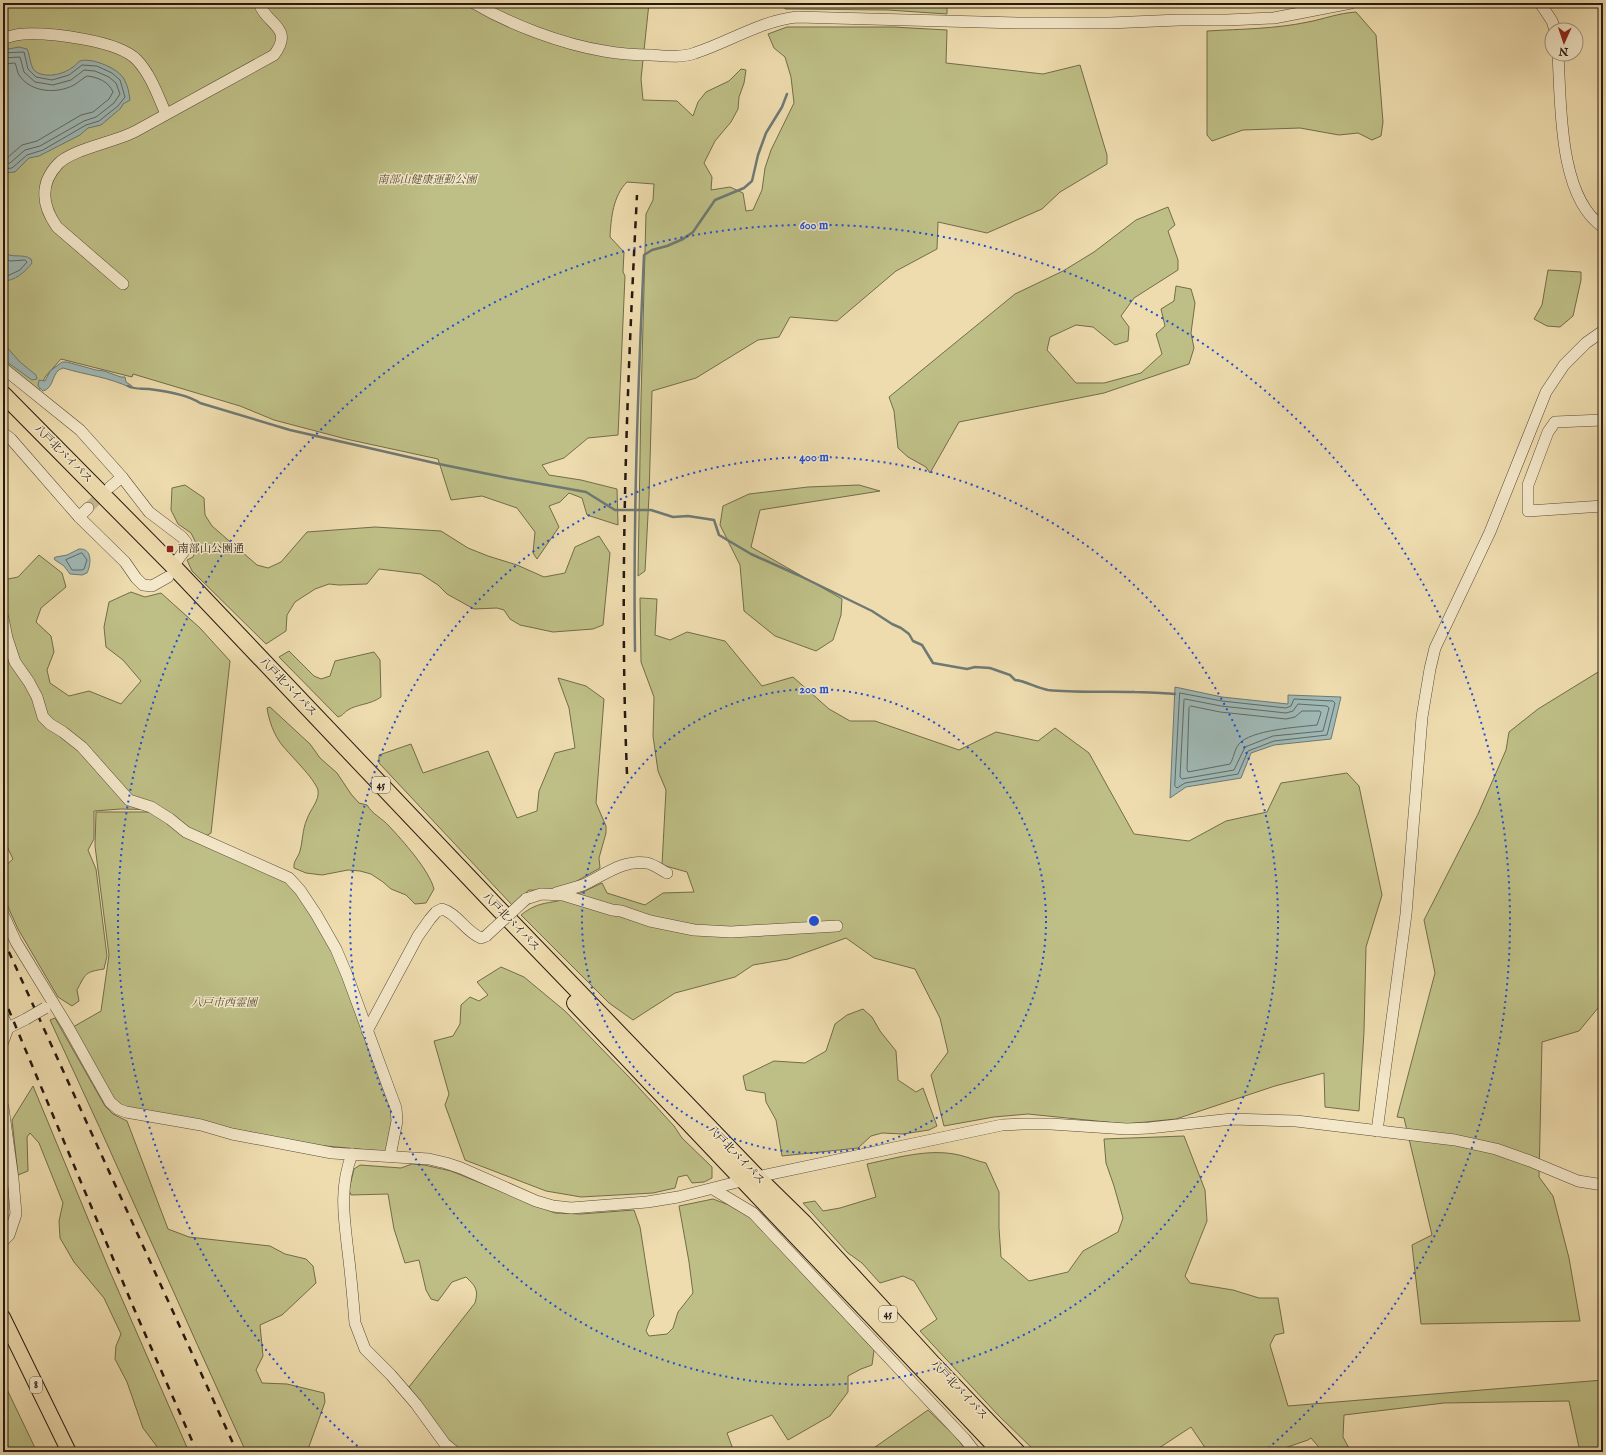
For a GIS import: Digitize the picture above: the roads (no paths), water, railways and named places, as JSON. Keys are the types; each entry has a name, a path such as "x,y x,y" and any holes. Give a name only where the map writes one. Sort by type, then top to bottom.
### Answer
{"highway":[{"name":"八戸北バイパス","path":"3,394 170,572 750,1179 1001,1452"},
{"name":"八戸北バイパス","path":"3,408 170,572"},
{"name":"八戸北バイパス","path":"750,1179 804,1223 933,1364 1018,1452"}],"main road":[{"name":"8","path":"3,1317 69,1452"}],"street":[{"path":"123,284 57,227 49,216 46,206 46,187 49,176 59,163 71,155 135,132 274,55 281,46 282,37 279,28 261,10 259,3"},
{"path":"474,3 485,10 528,29 589,48 614,52 670,56 693,54 764,24 785,18 797,17 1019,23 1109,23 1274,18 1351,3"},
{"path":"1540,3 1552,22"},
{"path":"3,38 22,34 47,34 110,44 136,59 140,63 147,72 166,114"},
{"path":"1559,62 1562,117 1571,182 1586,210 1603,227"},
{"path":"1377,1131 1406,914 1422,717 1435,648 1490,532 1546,392 1564,365 1586,343 1603,332"},
{"path":"3,368 80,430 122,477 149,512 182,537 186,542 185,550 170,572 152,586 143,585 125,562 79,517 11,439 3,433"},
{"path":"1603,420 1555,422 1548,432 1528,485 1528,511 1603,506"},
{"path":"110,487 122,477"},
{"path":"79,517 88,508"},
{"path":"3,618 7,638 16,662 37,697 43,717 50,724 82,747 129,800 151,807 170,819 186,832 268,868 294,882 316,914 336,950 347,975 396,1108 397,1121 390,1156"},
{"path":"552,894 584,884 604,873 629,864 646,863 667,873"},
{"path":"367,1032 418,936 436,912 442,909 448,910 474,936 481,938 486,936 526,898 541,894 562,895 612,910 621,911 650,921 694,930 731,932 837,926"},
{"path":"3,914 16,942 50,1005 110,1102 118,1109 140,1115 202,1125 239,1135 332,1153 423,1158 446,1162 536,1201 553,1206 571,1208 656,1202 750,1179 1002,1125 1051,1124 1127,1129 1232,1119 1296,1120 1454,1140 1496,1149 1530,1160 1578,1181 1603,1185"},
{"path":"3,1042 8,1028 50,1005"},
{"path":"3,1017 8,1028"},
{"path":"3,1107 16,1214 9,1235 3,1241"},
{"path":"352,1154 347,1167 344,1182 343,1213 355,1323 358,1334 365,1349 391,1375 416,1404 445,1444 455,1452"},
{"path":"713,1189 753,1213 976,1452"}],"water":[{"path":"19,47 27,49 33,69 42,74 52,75 61,73 80,61 85,60 98,62 105,65 117,71 124,79 130,100 123,104 121,108 101,125 88,128 80,135 39,156 29,158 15,172 3,173 3,50"},
{"path":"3,252 10,255 28,257 31,259 32,263 19,275 7,281 3,281"},
{"path":"3,343 20,362 36,375 37,379 32,380 3,359"},
{"path":"62,362 125,377 126,382 132,386 131,388 106,379 63,368 56,372 50,387 43,391 38,386 39,380 45,381 50,371"},
{"path":"79,549 84,549 87,551 90,558 87,573 82,575 70,574 64,566 54,558 67,555"},
{"path":"1175,687 1222,697 1288,704 1288,695 1341,697 1331,739 1274,745 1251,753 1241,778 1186,787 1170,798"}],"waterway":[{"path":"635,651 636,453 644,255 652,250 667,246 683,239 693,232 715,200 744,188 752,181 758,155 766,133 782,107 787,94"},
{"path":"128,386 176,393 200,403 290,430 439,464 586,492 615,510 651,510 673,517 688,516 714,520 719,535 751,554 872,611 901,628 909,634 913,641 922,645 933,663 967,669 975,667 990,668 1010,675 1015,680 1048,690 1175,694"}],"tunnel":[{"path":"88,508 107,490"}],"railway":[{"path":"627,774 624,629 625,484 637,195"},
{"path":"3,939 237,1452"},
{"path":"3,996 135,1311 197,1452"}],"place":[{"name":"南部山公園通","path":"170,549"}],"park label":[{"name":"南部山健康運動公園","path":"427,180"},
{"name":"八戸市西霊園","path":"224,1003"}]}
